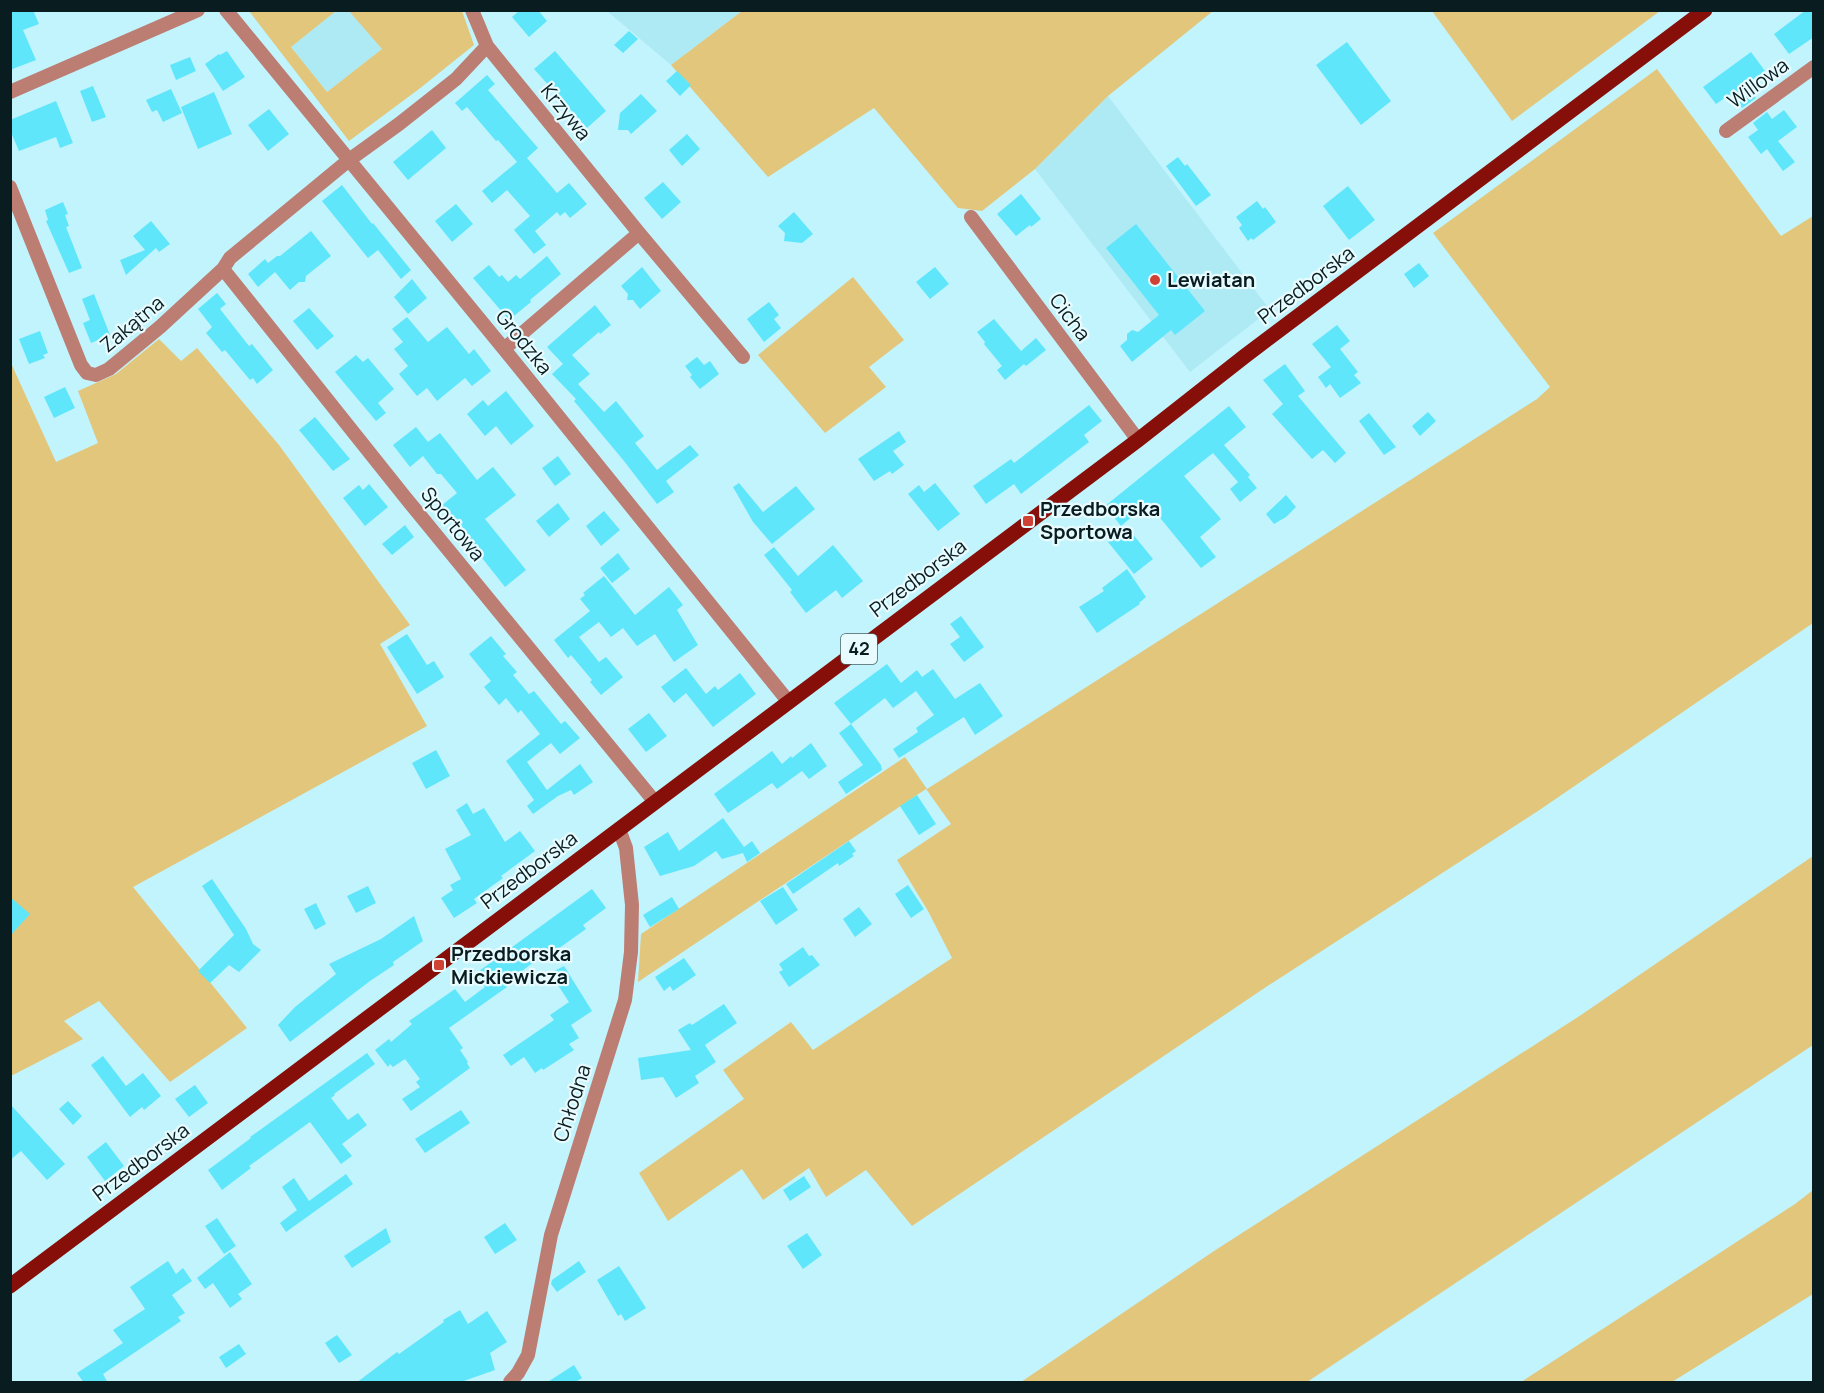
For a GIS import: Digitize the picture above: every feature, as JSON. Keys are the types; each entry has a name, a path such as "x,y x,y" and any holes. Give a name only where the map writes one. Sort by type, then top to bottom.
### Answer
{"main road":[{"name":"Przedborska","path":"10,1286 1138,440 1245,356 1705,10"}],"street":[{"path":"10,92 198,10"},
{"name":"Grodzka","path":"226,10 788,701"},
{"name":"Krzywa","path":"472,10 487,46 743,357"},
{"name":"Zakątna","path":"10,187 75,352 87,373 96,375 109,369 160,327 223,269 231,258 348,160 399,124 456,79 487,46"},
{"name":"Willowa","path":"1726,131 1814,67"},
{"name":"Cicha","path":"971,218 1138,440"},
{"path":"504,349 639,232"},
{"name":"Sportowa","path":"223,269 405,497 656,802"},
{"name":"Chłodna","path":"510,1383 528,1355 551,1235 625,1000 631,952 632,904 626,848 619,829"}],"shaded area":[{"path":"349,10 382,49 327,92 291,47 336,11"},
{"path":"249,11 336,11 291,47 327,92 382,49 349,11 462,11 474,45 349,141"},
{"path":"607,11 742,11 671,65"},
{"path":"742,11 1213,11 1108,96 1035,169 982,211 958,208 874,108 768,177 671,65"},
{"path":"1432,11 1660,11 1512,121"},
{"path":"1657,69 1781,236 1813,216 1813,623 1538,811 1266,987 912,1226 866,1170 826,1197 809,1168 763,1200 742,1169 668,1221 639,1173 744,1099 723,1070 791,1022 813,1050 952,958 928,911 897,860 951,824 926,789 638,982 641,934 905,757 927,789 1537,399 1550,387 1433,233"},
{"path":"1108,96 1270,310 1190,372 1035,169"},
{"path":"853,277 904,340 869,367 886,387 825,433 758,355"},
{"path":"159,339 181,361 197,348 279,445 410,625 380,644 427,726 133,887 247,1028 170,1082 99,1001 64,1021 83,1039 11,1076 10,361 56,462 98,443 78,391 116,374"},
{"path":"1813,856 1813,1045 1307,1382 1021,1382 1214,1251 1581,1015"},
{"path":"1813,1190 1813,1294 1672,1382 1521,1382 1795,1204"}],"building":[{"path":"10,10 33,10 39,24 23,30 36,60 10,70"},
{"path":"520,10 538,10 547,21 529,37 512,17"},
{"path":"1806,10 1814,10 1814,37 1789,54 1774,34"},
{"path":"629,31 638,39 623,53 614,45"},
{"path":"1347,42 1391,101 1361,125 1316,65"},
{"path":"227,51 245,77 223,91 205,64"},
{"path":"555,51 606,111 587,128 534,69"},
{"path":"1751,52 1765,71 1746,84 1756,98 1742,108 1732,93 1716,104 1703,87"},
{"path":"190,57 196,71 176,80 170,65"},
{"path":"677,71 691,85 680,96 666,81"},
{"path":"487,75 495,84 488,90 538,148 527,158 557,193 569,183 587,204 570,218 565,212 560,216 557,212 535,231 546,245 534,254 514,230 530,216 507,190 492,203 482,191 517,162 467,107 462,111 455,103"},
{"path":"93,86 106,117 92,122 80,91"},
{"path":"171,89 182,113 163,122 157,110 152,112 146,100"},
{"path":"214,92 232,134 198,149 181,107"},
{"path":"641,94 657,111 631,134 628,130 618,130 620,113"},
{"path":"56,101 73,143 60,148 56,137 19,151 10,130 10,120"},
{"path":"269,109 289,134 268,151 248,125"},
{"path":"1784,110 1797,127 1778,141 1795,162 1783,171 1767,149 1761,154 1748,137 1758,130 1753,123 1767,112 1772,119"},
{"path":"432,130 446,148 408,180 393,162"},
{"path":"687,134 700,149 682,166 669,150"},
{"path":"1178,157 1185,166 1187,164 1211,195 1196,206 1166,166"},
{"path":"663,182 681,202 662,219 644,198"},
{"path":"342,185 411,270 401,279 378,250 368,258 322,201"},
{"path":"1348,186 1375,220 1349,240 1323,206"},
{"path":"1021,194 1041,219 1016,236 997,214"},
{"path":"1257,201 1263,209 1265,207 1276,222 1253,240 1251,238 1248,241 1239,228 1242,225 1236,217"},
{"path":"63,202 68,214 65,215 69,226 66,227 82,268 69,273 46,221 48,220 45,210"},
{"path":"456,204 473,224 452,242 435,221"},
{"path":"794,212 813,234 802,243 784,241 785,233 778,226"},
{"path":"151,221 170,244 159,252 156,248 126,275 120,260 145,250 133,236"},
{"name":"Lewiatan","path":"1136,224 1205,311 1175,335 1171,330 1132,362 1120,346 1127,340 1127,334 1132,330 1138,332 1159,315 1106,248"},
{"path":"311,231 331,256 306,276 305,282 299,282 290,290 275,272 258,287 248,274 265,259 268,263 280,256"},
{"path":"547,256 561,274 509,320 473,278 489,265 499,277 502,275 508,282 516,275 520,279"},
{"path":"1419,263 1429,276 1414,288 1404,274"},
{"path":"642,267 661,291 640,309 633,300 627,300 628,294 621,286"},
{"path":"935,267 949,284 930,299 916,282"},
{"path":"412,279 427,298 408,314 394,297"},
{"path":"217,293 226,304 220,309 249,346 252,344 273,370 257,384 253,378 250,380 225,350 222,352 206,333 212,327 198,309"},
{"path":"94,294 110,335 91,343 83,323 90,320 82,299"},
{"path":"769,302 779,315 774,319 781,328 764,342 747,319"},
{"path":"595,305 611,325 572,355 590,374 578,384 604,412 616,401 644,436 635,443 657,470 690,445 699,455 666,481 674,492 657,504 574,401 576,399 552,374 563,364 547,347"},
{"path":"309,308 334,336 317,350 293,321"},
{"path":"407,317 428,342 447,327 469,354 474,349 491,371 472,386 465,378 437,401 427,388 417,396 399,374 408,366 394,349 403,342 392,329"},
{"path":"994,319 1021,351 1036,338 1046,350 1005,380 997,370 1002,366 977,332"},
{"path":"1337,325 1350,341 1340,349 1358,372 1354,375 1361,383 1340,398 1330,384 1326,388 1318,377 1331,367 1312,344"},
{"path":"40,331 48,353 43,355 45,358 29,364 19,339"},
{"path":"356,355 363,362 368,358 394,389 378,403 386,413 376,421 335,372"},
{"path":"697,357 704,365 710,361 719,374 700,389 690,377 692,375 685,366"},
{"path":"1285,364 1305,391 1298,396 1346,453 1335,463 1323,450 1312,459 1272,414 1283,404 1263,380"},
{"path":"65,387 75,408 54,418 44,397"},
{"path":"506,391 534,426 511,445 496,426 485,436 467,414 483,400 488,406"},
{"path":"1089,405 1102,421 1084,435 1089,442 1021,494 1014,484 986,504 973,486 1011,459 1014,463"},
{"path":"1229,406 1246,427 1224,445 1250,475 1248,477 1257,488 1240,502 1230,489 1238,482 1213,453 1184,476 1221,519 1200,537 1216,557 1201,568 1148,503 1121,526 1105,506"},
{"path":"1428,412 1436,421 1420,436 1412,426"},
{"path":"1369,413 1396,447 1384,455 1359,421"},
{"path":"315,417 350,459 333,471 299,430"},
{"path":"416,427 428,442 440,433 477,480 493,467 516,495 485,519 526,570 505,587 441,506 457,493 441,474 437,474 423,456 410,467 393,445"},
{"path":"899,431 906,442 893,451 904,465 892,474 890,471 874,481 858,459"},
{"path":"558,456 571,474 555,486 542,468"},
{"path":"739,483 763,512 796,486 815,509 772,544 753,522 733,487"},
{"path":"935,483 960,514 938,531 908,494 919,485 924,492"},
{"path":"369,484 388,507 365,526 343,498 359,485 363,490"},
{"path":"1286,495 1296,507 1274,524 1266,514"},
{"path":"558,503 570,519 549,537 536,521"},
{"path":"604,511 620,530 601,546 586,526"},
{"path":"405,525 414,537 392,555 382,544"},
{"path":"1127,527 1153,559 1134,574 1108,542"},
{"path":"833,545 863,581 842,598 836,590 806,613 790,592 792,590 764,555 774,547 798,576"},
{"path":"618,553 630,569 612,583 600,568"},
{"path":"1127,569 1146,597 1140,604 1097,633 1079,607 1104,591 1102,588"},
{"path":"604,576 635,615 669,587 683,605 677,610 698,645 674,662 655,634 637,646 623,628 611,637 599,622 579,637 599,662 606,657 623,677 601,695 571,655 568,658 554,640 590,611 580,599 585,595 583,593"},
{"path":"961,616 984,647 964,662 950,644 960,637 950,624"},
{"path":"407,634 427,665 434,661 444,677 417,694 387,647"},
{"path":"491,636 506,654 503,656 517,672 513,675 529,694 534,691 561,724 565,721 580,738 560,754 551,743 527,762 547,790 580,764 593,782 574,795 571,790 558,796 533,814 527,806 534,800 506,761 540,734 521,710 518,713 506,698 499,705 484,687 491,681 469,654"},
{"path":"887,664 901,683 917,670 922,677 933,669 955,699 980,683 1003,716 975,735 964,717 899,758 893,749 918,732 916,728 934,715 916,691 893,708 885,698 851,724 834,703"},
{"path":"686,668 706,694 715,686 718,690 740,673 756,694 713,727 686,693 674,703 661,687"},
{"path":"649,713 667,736 646,752 628,729"},
{"path":"851,724 881,765 882,770 846,794 838,782 863,765 839,733"},
{"path":"811,743 827,766 809,779 802,771 777,789 772,783 728,813 714,794 772,751 782,764"},
{"path":"436,750 450,776 426,789 412,763"},
{"path":"917,795 936,824 919,835 900,806"},
{"path":"467,803 473,814 484,808 505,842 520,831 535,851 474,899 477,903 454,918 441,898 453,890 450,885 461,879 445,849 471,835 456,810"},
{"path":"723,818 744,847 752,841 760,853 747,862 743,853 722,859 716,851 694,866 660,876 644,847 668,832 679,851"},
{"path":"849,841 856,851 852,854 854,856 839,866 838,863 793,894 786,884"},
{"path":"212,879 246,929 253,944 261,950 239,972 229,965 210,983 198,971 234,935 202,886"},
{"path":"908,885 924,909 911,918 895,894"},
{"path":"368,886 376,903 356,913 347,896"},
{"path":"783,887 798,910 776,925 760,901"},
{"path":"592,889 606,908 583,925 586,929 541,961 539,958 505,984 507,987 449,1028 463,1048 460,1050 470,1068 411,1111 402,1099 420,1087 416,1082 420,1079 405,1059 393,1067 390,1064 388,1067 375,1050 389,1039 391,1042 412,1024 409,1021 455,989 465,1002 485,987 475,974"},
{"path":"10,897 30,914 10,936"},
{"path":"672,897 679,909 650,927 643,915"},
{"path":"316,903 326,924 315,930 304,909"},
{"path":"859,907 872,924 855,937 843,919"},
{"path":"414,916 423,941 290,1042 278,1025 295,1007 336,974 329,964 381,939"},
{"path":"803,947 809,956 812,955 820,965 789,987 779,972 783,970 779,964"},
{"path":"684,958 696,975 673,991 670,986 664,991 655,977"},
{"path":"564,966 592,1011 571,1025 579,1038 569,1044 574,1050 535,1073 524,1057 511,1066 503,1055 554,1020 550,1015 569,1002 550,973"},
{"path":"724,1004 737,1023 705,1045 716,1062 695,1076 699,1083 676,1098 663,1077 641,1080 638,1058 691,1050 678,1030 690,1023 692,1025"},
{"path":"367,1053 375,1064 331,1098 348,1120 358,1113 367,1125 342,1144 352,1156 341,1164 310,1122 249,1166 251,1168 222,1190 208,1170"},
{"path":"103,1056 126,1086 143,1073 161,1096 144,1110 142,1107 130,1117 91,1065"},
{"path":"195,1085 208,1103 189,1117 175,1099"},
{"path":"68,1101 82,1116 73,1125 59,1109"},
{"path":"10,1104 65,1164 47,1180 21,1151 10,1160"},
{"path":"461,1110 470,1123 425,1153 415,1139"},
{"path":"106,1142 124,1166 105,1181 87,1157"},
{"path":"346,1174 353,1184 286,1232 280,1223 297,1210 282,1187 294,1178 309,1201"},
{"path":"804,1176 811,1187 790,1201 783,1190"},
{"path":"217,1218 236,1246 224,1254 205,1226"},
{"path":"505,1223 517,1240 495,1254 484,1237"},
{"path":"386,1228 391,1242 352,1268 344,1256"},
{"path":"807,1233 822,1255 803,1269 787,1246"},
{"path":"230,1252 252,1284 238,1294 242,1299 230,1308 213,1283 205,1289 197,1278"},
{"path":"168,1261 176,1274 183,1268 192,1281 172,1295 185,1313 178,1317 181,1321 103,1374 108,1383 84,1383 77,1373 123,1343 113,1330 145,1309 130,1287"},
{"path":"579,1261 586,1272 557,1292 551,1284 552,1280"},
{"path":"619,1266 646,1308 625,1321 621,1314 618,1316 597,1280"},
{"path":"460,1310 468,1324 487,1311 507,1342 490,1353 495,1370 458,1383 356,1383 397,1352 399,1354 444,1322 443,1320"},
{"path":"337,1335 352,1355 339,1363 325,1343"},
{"path":"239,1344 246,1354 226,1368 219,1357"},
{"path":"574,1365 582,1378 574,1383 546,1383"}],"place":[{"name":"Lewiatan","path":"1155,280"},
{"name":"Przedborska Sportowa","path":"1028,521"},
{"name":"Przedborska Mickiewicza","path":"439,965"}]}
